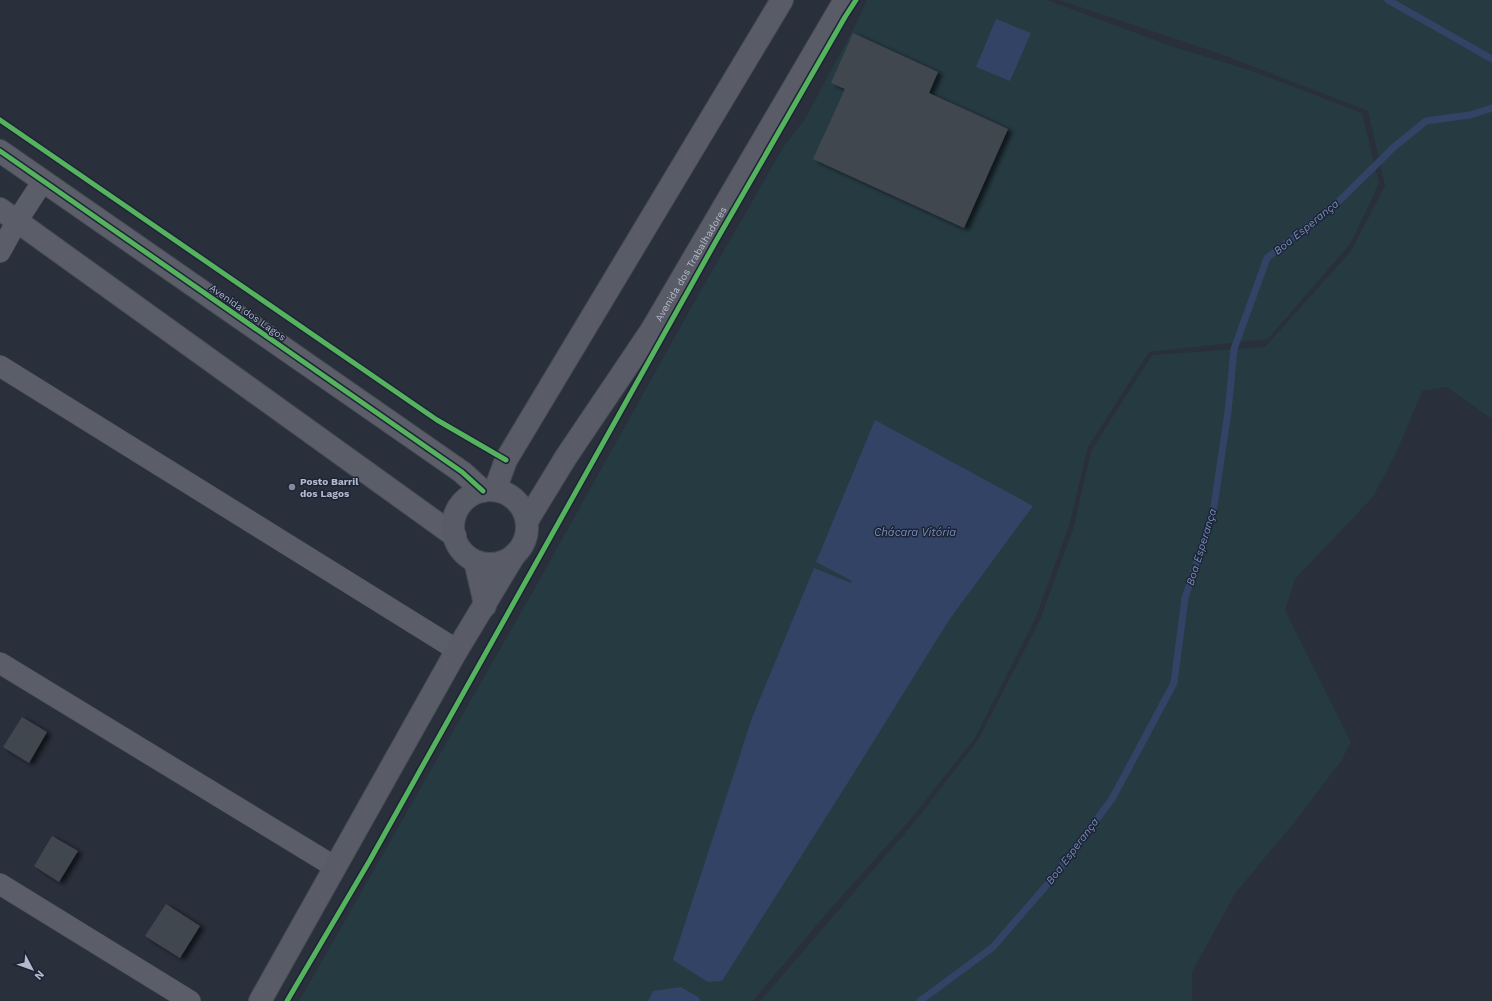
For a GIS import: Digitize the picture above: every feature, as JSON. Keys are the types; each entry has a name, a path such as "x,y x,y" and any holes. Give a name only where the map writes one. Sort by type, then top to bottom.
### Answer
{"main road":[{"path":"489,490 782,0"},
{"name":"Avenida dos Trabalhadores","path":"260,1001 457,650 485,606 515,554 523,544 527,533 527,521 566,457 651,331 845,0"},
{"path":"515,554 500,562 492,564 483,563 466,555 459,546 455,536 454,525 456,513 463,503 472,495 489,490 506,494 516,500 523,510 527,521"},
{"path":"475,560 485,606"}],"street":[{"name":"Avenida dos Lagos","path":"0,151 489,490"},
{"path":"0,252 9,215 43,181"},
{"path":"9,215 455,536"},
{"path":"0,366 457,650"},
{"path":"0,663 335,866"},
{"path":"0,884 190,1001"}],"shaded area":[{"path":"867,0 1047,0 1171,46 1252,71 1362,113 1379,183 1351,243 1268,339 1149,352 1088,447 1069,526 1035,619 975,738 910,820 819,922 753,1001 299,1001 536,586 692,306 784,146 805,119 858,20"},
{"path":"1059,0 1492,0 1492,419 1447,387 1422,391 1398,449 1373,497 1295,579 1285,610 1351,742 1341,761 1294,823 1236,892 1192,972 1192,1001 760,1001 913,824 978,740 1040,620 1074,526 1091,451 1152,355 1265,347 1351,251 1385,186 1368,111 1221,54"}],"water":[{"path":"996,19 1031,33 1010,81 976,67"},
{"name":"Chácara Vitória","path":"875,420 1033,506 949,620 722,981 708,982 673,960 752,718 814,568 851,583 852,581 816,562"},
{"path":"681,987 698,997 701,1001 648,1001 653,991"}],"building":[{"path":"853,33 938,72 929,93 1008,129 964,228 813,159 845,89 831,83"},
{"path":"22,717 47,732 29,763 3,747"},
{"path":"52,836 78,851 59,882 34,866"},
{"path":"166,904 200,926 180,958 145,936"}],"waterway":[{"path":"1388,0 1492,59"},
{"name":"Boa Esperança","path":"920,1001 993,947 1052,879 1112,799 1174,683 1185,598 1213,513 1228,412 1234,349 1267,258 1338,202 1394,147 1426,121 1470,115 1492,108"}],"cycle path":[{"path":"287,1001 370,860 716,241 856,0"},
{"path":"0,120 437,420 506,460"},
{"path":"0,151 462,472 483,491"}],"place":[{"name":"Posto Barril dos Lagos","path":"292,487"}]}
